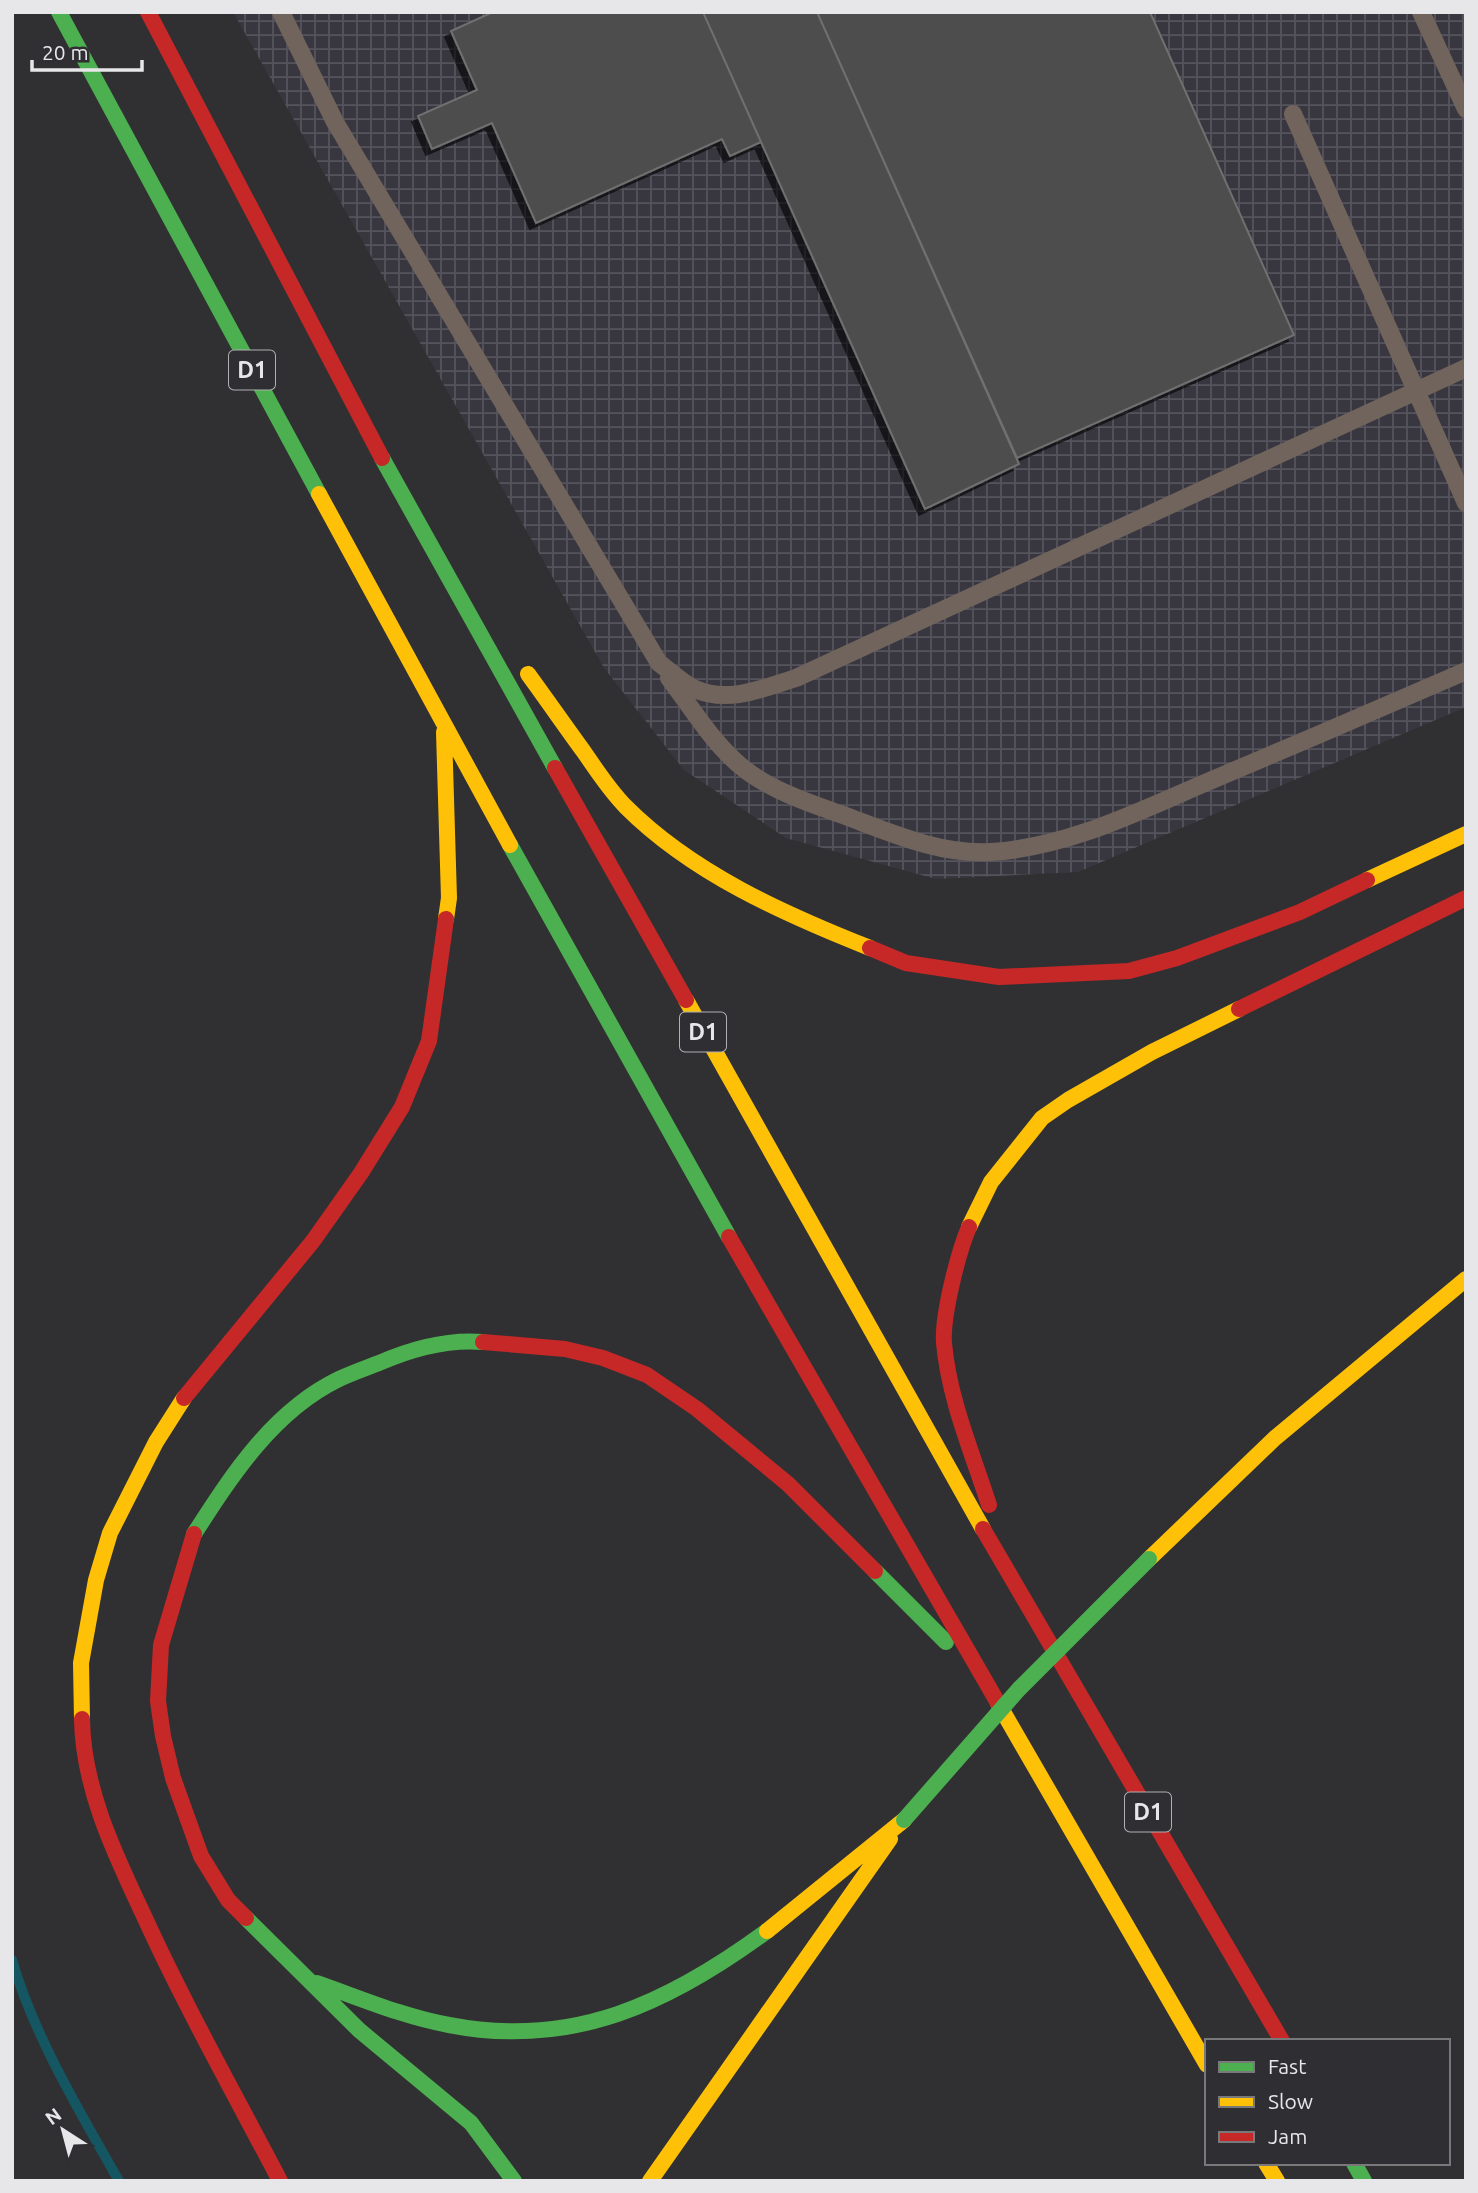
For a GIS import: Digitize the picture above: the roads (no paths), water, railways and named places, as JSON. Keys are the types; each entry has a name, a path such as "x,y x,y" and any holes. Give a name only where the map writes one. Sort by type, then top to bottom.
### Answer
{"main road":[{"name":"D1","path":"59,12 444,727 669,1132 1205,2062"},
{"name":"D1","path":"148,12 393,479 1014,1584 1281,2039"},
{"path":"393,479 493,623"},
{"path":"516,656 605,782 626,807 671,846 716,875 811,925 906,963 999,977 1129,971 1177,958 1300,912 1466,834"},
{"path":"280,2181 170,1975 113,1850 89,1777 82,1735 81,1663 96,1580 110,1533 156,1442 187,1393 313,1241 361,1172 402,1107 429,1041 449,898 444,727"},
{"path":"1014,1584 951,1389 944,1340 950,1295 962,1243 991,1182 1042,1118 1068,1100 1152,1052 1466,898"},
{"path":"650,2181 904,1820 1019,1689 1275,1438 1466,1279"},
{"path":"514,2181 471,2123 359,2030 228,1900 201,1856 181,1803 163,1736 158,1701 161,1645 191,1538 232,1474 256,1446 300,1406 337,1380 411,1349 475,1341 565,1349 603,1358 646,1375 697,1409 770,1468 981,1677"},
{"path":"309,1979 366,2001 463,2028 540,2031 610,2019 685,1986 716,1966 757,1938 904,1820"},
{"path":"1267,2165 1277,2181"},
{"path":"1355,2165 1364,2181"}],"lane":[{"path":"281,12 335,122 659,663 728,754 744,769 768,784 802,800 914,842 954,850 988,852 1022,849 1101,827 1466,671"},
{"path":"1422,12 1466,109"},
{"path":"1293,114 1466,503"},
{"path":"659,663 695,689 720,695 750,693 796,678 1466,369"}],"waterway":[{"path":"12,1960 45,2045 119,2181"}]}
